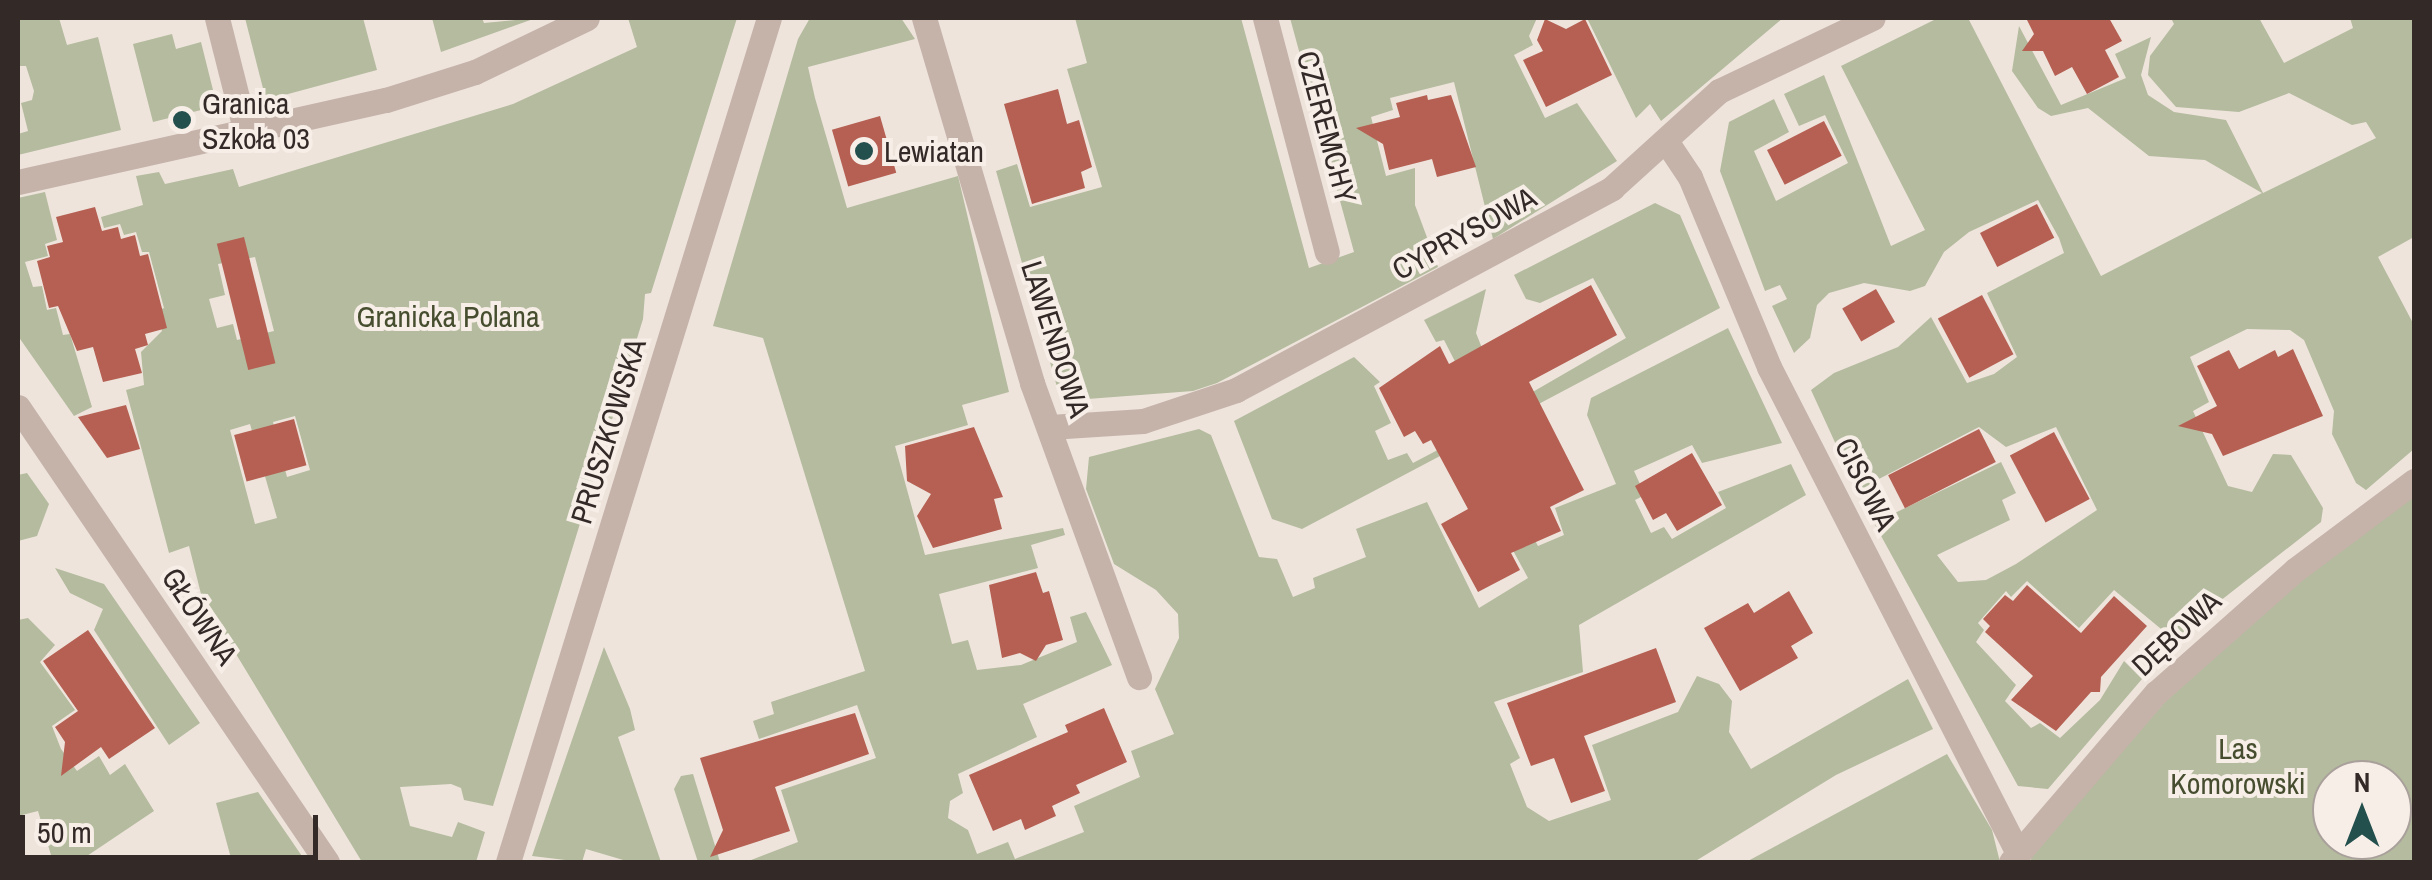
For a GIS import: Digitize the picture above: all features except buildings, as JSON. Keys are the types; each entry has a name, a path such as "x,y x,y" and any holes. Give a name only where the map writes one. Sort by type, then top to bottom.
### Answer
{"street":[{"path":"217,18 246,133"},
{"path":"18,182 246,133 462,76 587,18"},
{"name":"PRUSZKOWSKA","path":"508,862 769,18"},
{"name":"LAWENDOWA","path":"924,18 1050,427 1139,677"},
{"name":"CZEREMCHY","path":"1265,18 1327,252"},
{"name":"CYPRYSOWA","path":"1050,427 1142,420 1236,390 1612,188 1719,91 1825,28 1873,18"},
{"name":"CISOWA","path":"1666,141 1690,177 1769,367 2014,858"},
{"name":"GŁÓWNA","path":"18,406 328,862"},
{"name":"DĘBOWA","path":"2014,858 2156,693 2284,580 2414,481"}],"green space":[{"path":"18,18 59,18 67,45 98,37 121,130 18,155 18,134 28,131 21,103 32,100 34,91 26,66 18,66"},
{"path":"245,18 363,18 377,70 266,100"},
{"path":"432,18 482,18 484,23 536,18 441,52"},
{"name":"Granicka Polana","path":"628,18 737,18 651,293 645,294 643,319 493,806 464,800 461,788 451,784 400,787 410,826 452,837 458,822 485,832 476,862 362,862 202,598 189,546 169,553 126,390 144,385 141,352 162,331 157,311 164,308 149,252 142,252 136,232 124,235 120,224 104,228 101,217 143,205 136,176 159,172 165,184 233,169 239,187 513,104 637,47","holes":["255,257 274,331 237,340 233,324 217,328 209,299 225,295 218,264","295,416 310,470 287,477 273,422","250,424 277,518 255,524 230,430"]},
{"path":"810,18 901,18 915,39 808,67 815,98 847,208 958,176 1009,392 962,405 968,425 895,446 925,555 1063,528 1065,535 1031,545 1038,568 939,594 952,644 968,640 977,670 1021,665 1077,642 1070,617 1086,612 1112,665 1023,704 1037,737 958,774 963,793 950,801 948,818 968,830 977,854 1008,842 1015,859 1084,832 1074,806 1140,777 1131,751 1174,734 1155,689 1179,638 1178,614 1156,590 1114,564 1086,489 1089,457 1199,429 1211,435 1259,557 1277,559 1293,597 1315,588 1313,578 1366,557 1356,529 1427,502 1479,608 1528,578 1473,477 1510,494 1538,546 1564,535 1555,508 1616,484 1587,415 1591,398 1728,328 1782,443 1702,463 1692,445 1634,471 1645,495 1635,500 1651,533 1664,527 1672,539 1726,508 1718,492 1791,464 1806,495 1579,625 1583,672 1494,702 1520,758 1510,764 1527,807 1549,821 1611,800 1592,745 1678,712 1697,676 1719,684 1732,701 1729,732 1751,769 1908,679 1933,729 1836,775 1694,862 746,862 798,842 781,790 876,758 857,705 759,739 753,721 774,714 771,702 865,671 763,338 713,326 798,39"},
{"path":"1075,18 1241,18 1309,268 1354,252 1290,18 1537,18 1529,36 1533,45 1514,55 1545,118 1577,103 1617,161 1493,239 1454,82 1390,98 1393,110 1371,117 1386,176 1415,168 1415,205 1438,267 1217,383 1193,391 1061,401 996,171 1017,164 1030,207 1102,187 1067,69 1087,63"},
{"path":"1587,18 1783,18 1661,121 1650,104 1636,118"},
{"path":"1938,18 1968,18 2101,276 2262,193 2205,160 2149,156 2088,108 2051,116 2038,108 2012,71 2019,26 2061,105 2126,78 2115,54 2151,37 2141,75 2148,95 2174,112 2226,120 2263,193 2376,138 2366,122 2352,125 2289,93 2239,112 2176,107 2148,75 2150,56 2174,24 2171,18 2259,18 2284,63 2353,28 2350,18 2414,18 2414,237 2378,257 2414,325 2414,449 2366,490 2356,483 2332,434 2334,411 2304,340 2290,330 2247,329 2190,357 2209,402 2193,411 2228,486 2252,492 2273,454 2291,455 2323,508 2321,522 2192,623 2178,643 2114,590 2079,628 2027,581 2011,597 2006,591 1978,623 1984,630 1976,642 2016,685 2005,701 2031,728 2040,723 2060,738 2100,700 2124,661 2142,679 2048,789 2018,786 1874,523 2001,462 2016,493 2002,500 2010,520 1937,555 1958,582 1986,580 2097,510 2056,427 2006,447 1979,427 1875,481 1860,497 1811,390 1834,373 1898,347 1931,317 1967,383 1994,374 2017,357 1987,293 2064,253 2059,238 2038,200 1969,232 1944,252 1925,286 1910,291 1864,283 1829,293 1817,305 1810,338 1794,353 1772,306 1787,299 1780,285 1765,291 1720,171 1729,122 1774,99 1789,132 1754,151 1776,201 1848,163 1825,115 1799,126 1784,94 1824,75 1891,246 1925,230 1841,66"},
{"path":"172,34 176,49 201,42 217,106 153,122 133,44"},
{"path":"45,192 57,240 45,244 48,256 25,262 33,287 42,286 47,310 56,308 63,335 70,334 92,407 74,416 18,336 18,198"},
{"path":"1655,203 1680,215 1720,308 1302,529 1272,519 1234,421 1354,357 1380,382 1374,386 1391,423 1375,431 1388,460 1407,453 1413,463 1487,424 1444,340 1436,342 1424,320 1486,289 1476,333 1500,393 1517,401 1626,338 1593,278 1540,303 1526,299 1514,275"},
{"path":"27,473 49,504 37,536 18,541 18,475"},
{"name":"Las Komorowski","path":"2414,491 2414,862 2033,862 2029,857 2165,702 2301,578"},
{"path":"55,568 104,584 200,723 169,745 94,630 103,609 70,593"},
{"path":"28,618 55,645 40,662 75,710 52,726 61,749 77,771 99,756 110,775 125,764 154,811 78,862 53,862 38,811 18,816 18,620"},
{"path":"604,647 635,730 618,737 661,862 630,862 586,849 582,862 532,856"},
{"path":"1947,754 1992,830 2000,862 1746,862"},
{"path":"693,774 720,862 698,862 674,789 681,776"},
{"path":"258,792 306,862 232,862 216,803"}],"place":[{"name":"Granica Szkoła 03","path":"182,120"},
{"name":"Lewiatan","path":"864,151"}]}
